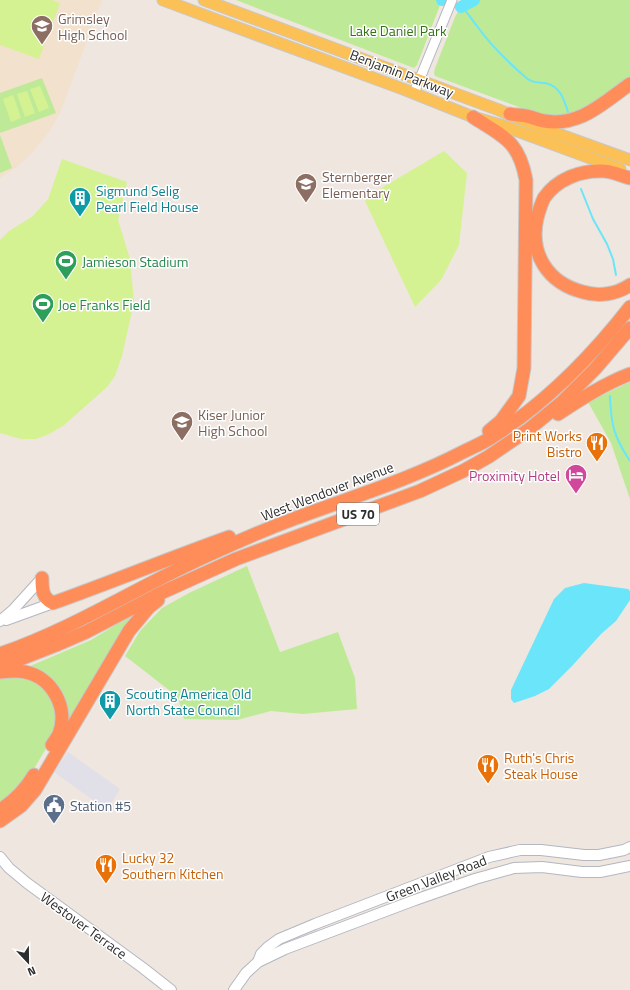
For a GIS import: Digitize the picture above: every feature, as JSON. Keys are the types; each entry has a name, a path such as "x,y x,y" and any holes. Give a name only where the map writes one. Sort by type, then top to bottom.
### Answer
{"highway":[{"path":"510,114 545,121 567,121 576,119 593,111 630,84"},
{"path":"458,454 501,421 512,407 519,396 524,368 527,192 524,170 519,153 512,144 473,116"},
{"path":"630,178 604,171 580,174 561,181 545,198 539,209 534,230 537,249 541,258 553,276 564,284 576,290 591,294 609,294 630,285"},
{"name":"West Wendover Avenue","path":"0,654 74,624 182,567 294,518 405,478 491,438 552,392 596,349 630,307"},
{"name":"US 70","path":"0,667 86,632 163,592 236,559 420,491 463,472 528,430 561,403 616,347 630,328"},
{"path":"528,430 549,420 589,394 616,379 630,374"},
{"path":"42,578 43,594 47,600 53,603 106,584 163,560 257,526 294,518"},
{"path":"0,821 21,806 35,790 129,630 138,618 149,607 180,585"},
{"path":"0,672 25,672 39,677 47,683 58,698 62,709 59,734 28,785 18,796 0,810"}],"main road":[{"name":"Benjamin Parkway","path":"164,0 473,116 630,173"},
{"name":"Benjamin Parkway","path":"204,0 630,160"},
{"path":"0,621 13,610 42,578"},
{"path":"0,621 53,603"},
{"name":"Green Valley Road","path":"258,962 261,954 279,939 489,857 520,850 541,850 584,855 599,855 624,850 630,847"},
{"name":"Westover Terrace","path":"0,857 9,868 27,883 171,990"},
{"name":"Green Valley Road","path":"234,990 246,973 258,962 285,949 475,879 514,868 542,867 582,872 600,872 630,866"}],"street":[{"path":"414,94 452,0"}],"shaded area":[{"name":"Grimsley High School","path":"0,0 102,0 60,113 49,132 33,152 17,167 0,178"},
{"path":"68,752 120,789 107,810 54,772"}],"green space":[{"path":"0,0 52,0 60,3 39,59 0,45"},
{"name":"Lake Daniel Park","path":"236,0 442,0 417,65 414,68"},
{"path":"464,0 630,0 630,78 592,107 566,117 535,113 435,76 435,68 455,17"},
{"path":"42,78 56,113 0,133 0,93"},
{"path":"40,86 49,108 39,112 30,89"},
{"path":"27,91 35,113 25,117 17,94"},
{"path":"13,95 21,118 11,122 3,99"},
{"path":"0,135 12,168 0,173"},
{"path":"444,151 467,173 459,245 441,280 415,307 365,201 368,196"},
{"name":"Jamieson Stadium","path":"62,159 127,182 118,220 130,259 134,302 122,356 115,376 107,387 63,426 36,439 21,439 0,433 0,240 9,231 33,216 48,199"},
{"path":"630,382 630,499 611,443 588,402"},
{"path":"247,566 280,652 338,632 355,678 357,709 303,714 271,711 237,720 184,719 178,697 125,656 140,631 162,608 189,593"},
{"path":"139,611 65,734 66,713 28,667 91,640"},
{"path":"26,677 44,687 56,705 54,735 26,782 0,804 0,678"}],"water":[{"path":"584,583 628,589 630,591 630,600 616,621 601,634 549,689 535,696 514,703 511,699 511,690 554,599 565,588"}],"waterway":[{"path":"461,7 474,0"},
{"path":"461,7 468,13 493,45 526,78 533,82 545,83 558,90 563,98 568,112"},
{"path":"581,189 593,219 607,244 613,259 616,275"},
{"path":"610,396 611,415 614,430 620,445 630,461"}],"place":[{"name":"Grimsley High School","path":"42,46"},
{"name":"Sternberger Elementary","path":"306,204"},
{"name":"Sigmund Selig Pearl Field House","path":"80,218"},
{"name":"Jamieson Stadium","path":"66,280"},
{"name":"Joe Franks Field","path":"43,324"},
{"name":"Kiser Junior High School","path":"182,442"},
{"name":"Print Works Bistro","path":"597,462"},
{"name":"Proximity Hotel","path":"576,494"},
{"name":"Scouting America Old North State Council","path":"110,720"},
{"name":"Ruth's Chris Steak House","path":"488,784"},
{"name":"Station #5","path":"54,824"},
{"name":"Lucky 32 Southern Kitchen","path":"106,884"}]}
